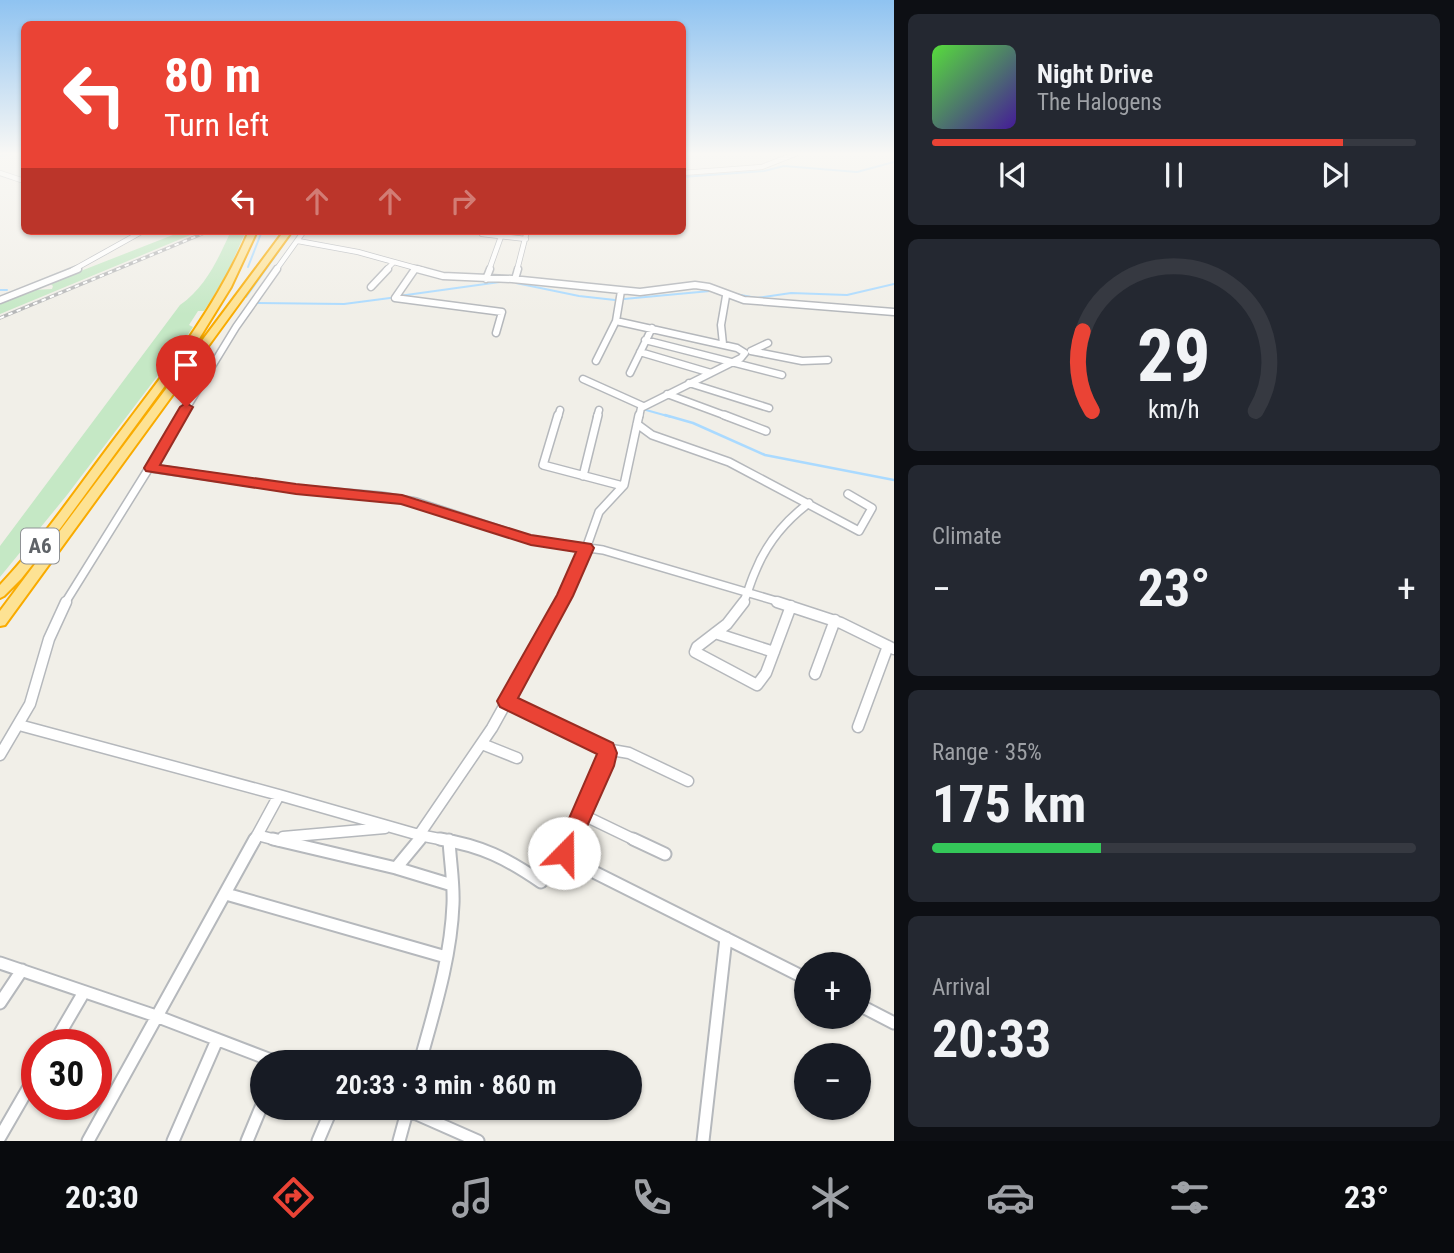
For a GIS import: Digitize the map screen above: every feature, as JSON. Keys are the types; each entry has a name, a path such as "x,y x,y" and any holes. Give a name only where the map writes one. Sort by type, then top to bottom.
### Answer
{"highway":[{"name":"Α6","path":"0,593 77,497 208,318 235,275 251,235"},
{"name":"Α6","path":"0,621 285,235"}],"street":[{"path":"0,300 84,266 136,235"},
{"path":"0,755 30,704 59,614 236,327 302,235"},
{"path":"486,279 502,235"},
{"path":"507,235 526,239"},
{"path":"515,279 526,235"},
{"path":"298,241 348,250 443,276 515,279 640,292 695,285 709,287 726,296 752,301 894,312"},
{"path":"371,287 393,263"},
{"path":"415,269 395,298 502,312 496,333"},
{"path":"596,362 616,321 621,291"},
{"path":"723,344 721,325 726,296"},
{"path":"616,321 651,324 748,351 802,361 828,360"},
{"path":"630,373 651,324"},
{"path":"645,340 782,375"},
{"path":"396,869 482,744 565,596 599,512 623,486 643,406 768,342"},
{"path":"640,352 711,373"},
{"path":"583,379 643,406"},
{"path":"689,383 769,408"},
{"path":"667,394 766,430"},
{"path":"560,410 543,465 623,486"},
{"path":"583,476 599,410"},
{"path":"637,424 652,435 729,462 859,531 872,508 848,494"},
{"path":"151,468 296,489 402,499 531,540 603,550 735,589 746,598 791,606 835,620 891,648 858,727"},
{"path":"791,606 760,684 757,685 695,652 746,598 754,573 777,533 789,517 809,503"},
{"path":"815,674 835,620"},
{"path":"715,633 774,652"},
{"path":"507,701 606,749 629,753 688,780"},
{"path":"19,725 279,794 421,836 474,845 508,859 541,882"},
{"path":"482,744 517,758"},
{"path":"606,749 604,766 565,849 566,859 794,973"},
{"path":"88,1141 279,794"},
{"path":"581,814 666,854"},
{"path":"274,838 391,827"},
{"path":"257,835 452,885"},
{"path":"423,1050 446,957 453,904 449,840"},
{"path":"226,894 446,957"},
{"path":"703,1141 726,939"},
{"path":"0,963 156,1016 250,1052"},
{"path":"0,1003 22,970"},
{"path":"62,1029 84,992"},
{"path":"871,1011 894,1023"},
{"path":"173,1141 217,1040"},
{"path":"0,1137 21,1101"},
{"path":"247,1141 256,1120"},
{"path":"318,1141 327,1120"},
{"path":"398,1141 403,1120"},
{"path":"432,1120 478,1141"}],"green space":[{"path":"173,235 190,235 0,314 0,303 33,290 52,289 50,283"},
{"path":"229,235 244,235 226,276 204,311 198,311 189,325 193,327 178,349 67,495 0,577 0,546 180,305 197,290 216,262"}],"waterway":[{"path":"248,267 260,235"},
{"path":"246,297 290,235"},
{"path":"399,296 507,281"},
{"path":"516,283 579,296 615,300"},
{"path":"735,294 757,298 791,293 847,295 894,284"},
{"path":"0,290 7,290"},
{"path":"624,299 710,291"},
{"path":"258,303 344,304 390,298"},
{"path":"646,410 671,417"},
{"path":"665,415 693,423 765,455 894,480"}],"railway":[{"path":"0,318 199,235"}],"route":[{"path":"186,407 151,468 296,489 402,499 531,540 586,548 565,596 507,701 606,749 604,766 571,832 564,853"}]}
